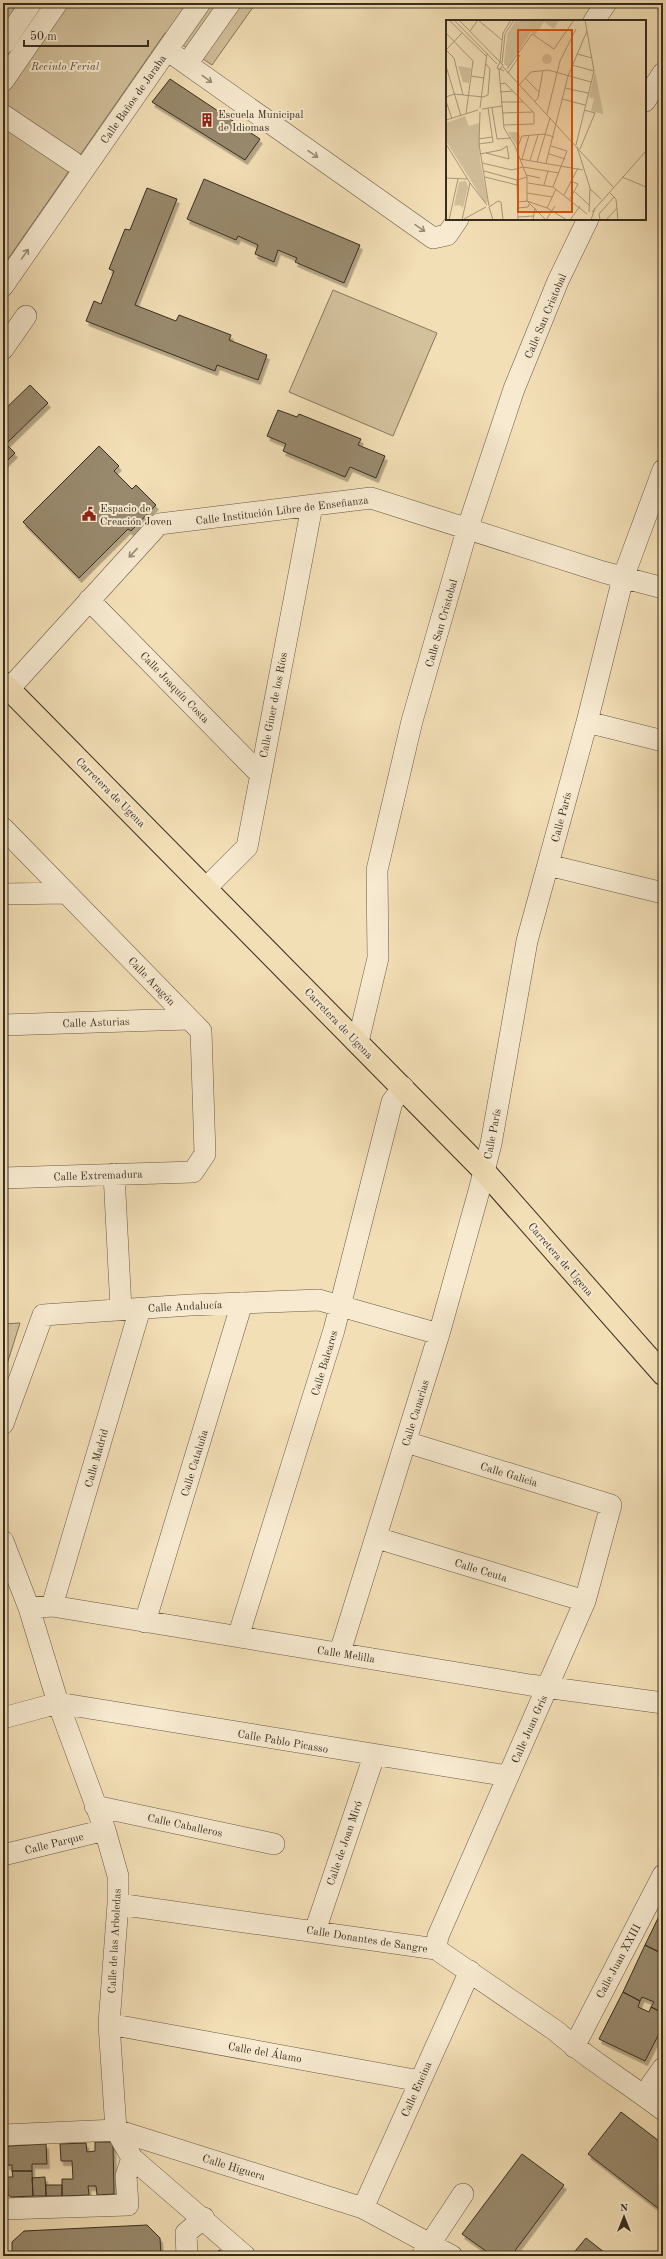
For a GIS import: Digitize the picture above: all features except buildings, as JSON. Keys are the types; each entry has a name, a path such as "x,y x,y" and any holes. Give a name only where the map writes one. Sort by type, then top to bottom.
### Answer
{"main road":[{"name":"Carretera de Ugena","path":"6,686 403,1087 484,1171 663,1374"}],"street":[{"path":"3,44 31,3"},
{"path":"3,81 57,3"},
{"path":"167,50 200,3"},
{"path":"187,64 230,3"},
{"path":"595,20 606,3"},
{"name":"Calle Baños de Jaraba","path":"3,286 167,50 433,238 447,235 457,220"},
{"path":"646,99 663,73"},
{"path":"3,115 73,162"},
{"name":"Calle San Cristobal","path":"358,1042 378,958 377,870 412,721 468,530 514,389 558,281 588,220"},
{"path":"3,349 26,316"},
{"name":"Calle París","path":"484,1171 527,941 587,722 623,578 663,470"},
{"name":"Calle Institución Libre de Enseñanza","path":"6,686 90,600 159,524 371,498 623,578 663,588"},
{"name":"Calle Giner de los Ríos","path":"206,888 247,847 312,506"},
{"name":"Calle Joaquín Costa","path":"90,600 260,774"},
{"path":"587,722 663,741"},
{"name":"Calle Aragón","path":"3,828 201,1031 205,1154 194,1172"},
{"path":"548,864 663,893"},
{"path":"3,894 66,893"},
{"name":"Calle Asturias","path":"3,1025 190,1019"},
{"name":"Calle Baleares","path":"238,1637 342,1305 392,1102 403,1087"},
{"name":"Calle Canarias","path":"340,1652 377,1538 439,1334 484,1171"},
{"name":"Calle Extremadura","path":"3,1178 194,1172"},
{"name":"Calle Madrid","path":"52,1606 131,1309 114,1174"},
{"name":"Calle Andalucía","path":"3,1424 42,1314 319,1300 342,1305 439,1334"},
{"name":"Calle Cataluña","path":"145,1622 242,1303"},
{"name":"Calle Galicia","path":"406,1442 611,1505"},
{"name":"Calle Juan Gris","path":"436,1949 438,1936 585,1601 611,1505"},
{"name":"Calle Ceuta","path":"377,1538 585,1601"},
{"name":"Calle de las Arboledas","path":"3,1541 29,1608 58,1703 105,1830 118,1876 118,1904 109,2024 116,2130 132,2158 204,2218 245,2256"},
{"name":"Calle Melilla","path":"29,1608 52,1606 548,1687 663,1703"},
{"path":"3,1718 58,1703"},
{"name":"Calle Pablo Picasso","path":"58,1703 374,1756 508,1776"},
{"name":"Calle de Joan Miró","path":"315,1931 374,1756"},
{"name":"Calle Caballeros","path":"95,1806 274,1844"},
{"name":"Calle Parque","path":"3,1855 105,1830"},
{"name":"Calle Juan XXIII","path":"574,2047 662,1879"},
{"name":"Calle Donantes de Sangre","path":"118,1904 436,1949 556,2031 608,2079 644,2095 663,2110"},
{"name":"Calle Encina","path":"363,2208 470,1971"},
{"name":"Calle del Álamo","path":"109,2024 420,2080"},
{"path":"644,2095 663,2068"},
{"name":"Calle Higuera","path":"3,2135 116,2130 363,2208 426,2250 452,2256"},
{"path":"3,2209 128,2205 126,2176 132,2158"},
{"path":"426,2250 463,2194"},
{"path":"187,2256 186,2233 204,2218"}],"green space":[{"name":"Recinto Ferial","path":"3,3 256,3 212,65 165,33 3,266"},
{"path":"333,290 437,333 393,436 289,392"},
{"path":"20,1323 3,1377 3,1324"}],"place":[{"name":"Escuela Municipal de Idiomas","path":"207,120"},
{"name":"Espacio de Creación Joven","path":"89,514"}]}
